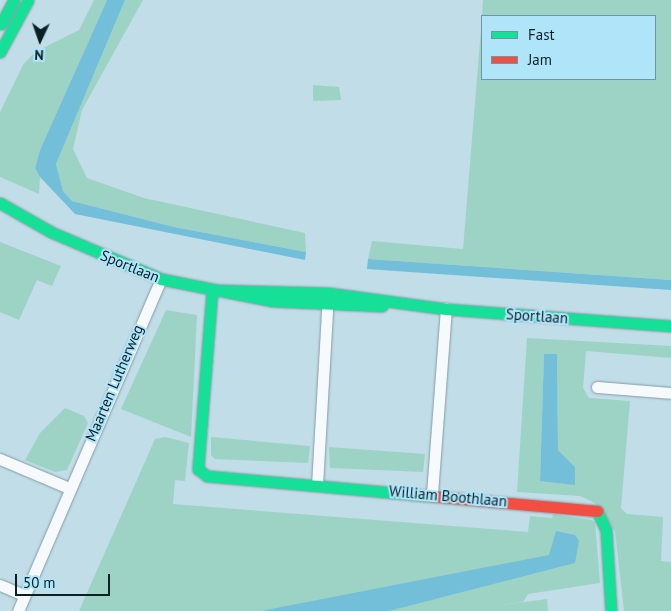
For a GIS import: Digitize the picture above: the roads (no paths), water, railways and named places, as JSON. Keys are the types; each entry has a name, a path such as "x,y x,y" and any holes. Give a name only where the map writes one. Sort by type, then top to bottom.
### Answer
{"street":[{"path":"0,27 14,0"},
{"path":"0,52 28,0"},
{"name":"Sportlaan","path":"0,203 51,232"},
{"name":"Sportlaan","path":"0,214 51,232 161,279 245,298 328,305 404,304"},
{"name":"Maarten Lutherweg","path":"18,611 161,279"},
{"name":"Sportlaan","path":"212,290 328,292 446,309 671,326"},
{"name":"William Boothlaan","path":"212,290 198,469 207,476 432,494 597,511 606,530 612,611"},
{"path":"317,485 328,292"},
{"path":"432,494 446,309"},
{"path":"597,387 671,393"},
{"path":"0,459 70,488"},
{"path":"0,585 24,596"}],"water":[{"path":"107,0 125,0 56,164 63,191 72,201 174,227 306,252 305,260 75,214 40,177 35,168 40,150"},
{"path":"368,259 671,280 671,290 367,269"},
{"path":"544,354 557,354 558,450 575,467 575,485 540,481"},
{"path":"556,531 575,535 579,541 575,563 389,611 261,611 549,555"}]}
